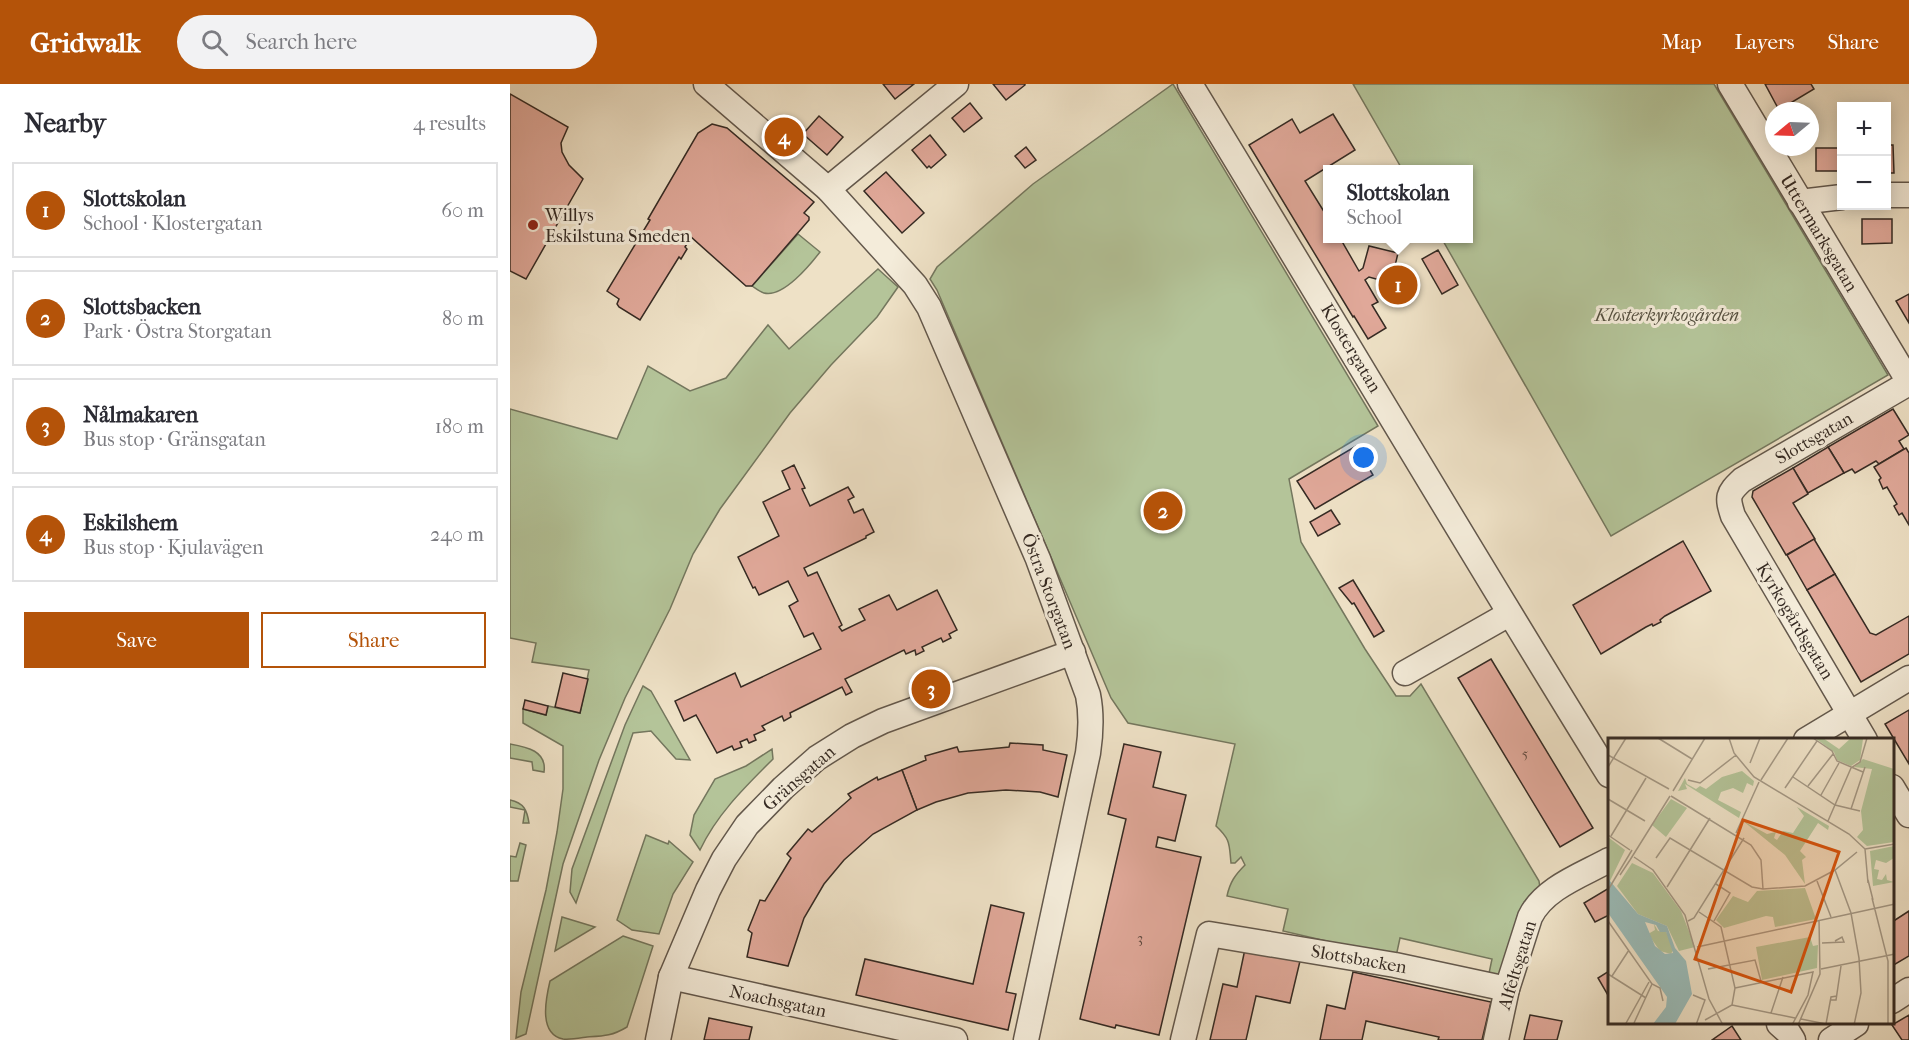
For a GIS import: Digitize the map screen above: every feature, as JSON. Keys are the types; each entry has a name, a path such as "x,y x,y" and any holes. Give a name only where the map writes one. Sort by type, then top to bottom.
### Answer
{"street":[{"name":"Östra Storgatan","path":"706,84 828,189 915,285 929,307 1038,559 1088,695 1092,713 1088,753 1026,1040"},
{"path":"828,189 956,84"},
{"name":"Klostergatan","path":"1190,84 1509,614 1608,773"},
{"name":"Uttermarksgatan","path":"1730,84 1909,382"},
{"path":"1891,195 1909,195"},
{"path":"1800,201 1837,197"},
{"name":"Slottsgatan","path":"1729,501 1730,492 1742,480 1909,382"},
{"name":"Kyrkogårdsgatan","path":"1729,501 1733,516 1864,738"},
{"path":"1405,673 1509,614"},
{"name":"Gränsgatan","path":"658,1040 671,977 708,890 724,859 747,825 783,788 817,758 852,736 884,721 1073,652"},
{"path":"1809,738 1909,678"},
{"path":"1894,789 1909,815"},
{"name":"Alfeltsgatan","path":"1496,1040 1507,989 1536,906 1549,894 1608,861"},
{"name":"Slottsbacken","path":"1184,1040 1209,934 1395,965 1507,989"},
{"name":"Noachsgatan","path":"671,977 955,1040"},
{"path":"1894,1000 1909,990"},
{"path":"1764,1025 1770,1040"},
{"path":"1781,1025 1792,1040"},
{"path":"1831,1040 1853,1025"}],"green space":[{"path":"1173,84 1378,426 1289,479 1301,542 1396,696 1410,696 1421,684 1539,881 1540,888 1524,902 1517,917 1505,967 1498,976 1488,978 1492,959 1400,938 1397,952 1391,956 1283,931 1288,909 1227,896 1233,879 1245,865 1241,857 1235,863 1231,863 1228,843 1216,826 1235,744 1128,723 1111,698 937,290 930,279 937,267 1033,184"},
{"name":"Klosterkyrkogården","path":"1353,84 1714,84 1888,375 1611,536 1444,243 1473,243 1473,165 1400,165"},
{"path":"798,234 820,252 810,265 779,291 764,293 752,286"},
{"path":"878,269 898,287 877,317 831,365 790,413 720,509 693,554 670,609 625,698 599,760 563,864 526,1034 516,1038 521,992 546,890 563,789 563,746 523,723 523,709 546,715 548,706 580,713 589,670 532,662 536,643 510,638 510,409 617,439 648,366 690,391 726,378 768,325 789,349"},
{"path":"643,686 651,691 690,760 676,759 651,731 633,733 576,903 570,892 572,869 625,725"},
{"path":"510,744 529,749 539,755 544,765 544,772 533,770 532,762 510,758"},
{"path":"772,749 773,759 723,813 700,850 690,835 694,815 715,779 746,766"},
{"path":"510,800 519,803 525,810 510,807"},
{"path":"525,810 527,814 529,823 523,823"},
{"path":"646,835 668,844 669,841 693,862 673,894 659,934 632,930 617,920"},
{"path":"520,843 526,845 518,881 510,881 510,856 516,857"},
{"path":"562,917 595,927 555,951"},
{"path":"623,936 653,946 627,1027 603,1036 563,1039 555,1036 547,1023 546,1014 550,981"}],"building":[{"path":"883,84 914,84 895,99"},
{"path":"993,84 1025,84 1025,85 1006,100"},
{"path":"1765,84 1811,84 1814,89 1792,102 1775,102"},
{"name":"Willys Eskilstuna Smeden","path":"510,94 568,127 561,143 562,152 569,165 583,179 526,279 510,271"},
{"path":"970,103 982,118 964,132 952,118"},
{"path":"1333,114 1355,150 1331,165 1323,165 1323,170 1305,181 1323,210 1323,243 1343,243 1359,271 1363,268 1369,246 1398,253 1391,283 1369,277 1365,280 1378,302 1372,305 1386,328 1368,339 1249,145 1292,119 1300,133"},
{"path":"819,116 843,137 827,155 803,134"},
{"path":"712,124 727,128 814,202 804,213 809,220 752,286 746,286 691,237 681,259 679,257 640,320 619,307 617,304 619,299 607,291 650,220 648,219 698,133"},
{"path":"930,135 946,155 931,168 929,166 927,168 912,150"},
{"path":"1891,145 1893,145 1894,173 1891,173"},
{"path":"1026,147 1036,160 1025,168 1015,156"},
{"path":"1819,148 1837,148 1837,171 1816,171 1816,156 1819,156"},
{"path":"886,172 924,213 902,233 864,191"},
{"path":"1862,219 1892,219 1892,243 1862,244"},
{"path":"1438,250 1458,285 1442,294 1422,259"},
{"path":"1909,294 1909,323 1896,301"},
{"path":"1893,409 1909,435 1899,441 1904,449 1879,464 1876,461 1855,473 1852,469 1844,473 1828,447"},
{"path":"1356,446 1373,475 1315,509 1297,481"},
{"path":"1828,447 1844,473 1808,493 1793,468"},
{"path":"1906,448 1909,453 1909,525 1902,513 1899,515 1894,506 1897,504 1887,487 1883,489 1879,480 1881,478 1874,467"},
{"path":"794,465 805,488 802,489 810,506 848,487 854,497 848,500 854,513 863,509 874,532 804,568 808,576 817,572 842,625 839,627 842,631 865,620 859,609 889,595 897,610 937,590 957,630 949,634 951,638 943,642 941,638 922,647 924,651 916,655 915,650 906,654 904,650 845,679 852,692 846,695 842,687 790,713 791,717 784,721 782,716 762,726 765,730 754,735 756,740 749,743 747,739 740,742 742,747 734,750 732,746 717,753 696,715 684,721 675,701 735,673 741,687 821,649 813,633 804,637 789,606 798,601 788,581 759,595 755,587 753,588 738,557 779,536 763,502 790,489 782,471"},
{"path":"1793,468 1808,494 1793,503 1815,539 1786,555 1752,497 1753,491"},
{"path":"1331,510 1340,524 1318,536 1310,522"},
{"path":"1814,539 1835,574 1807,590 1787,555"},
{"path":"1683,541 1711,591 1665,616 1660,620 1661,622 1646,627 1601,654 1573,605"},
{"path":"1835,574 1870,633 1876,635 1909,616 1909,654 1861,682 1807,590"},
{"path":"1353,580 1384,631 1374,637 1354,603 1352,604 1339,588"},
{"path":"1491,659 1593,828 1560,847 1458,678"},
{"path":"563,673 588,679 580,713 555,707"},
{"path":"525,700 548,706 546,715 523,709"},
{"path":"1909,710 1909,764 1894,738 1885,724"},
{"path":"1010,743 1043,745 1043,750 1067,755 1058,797 1040,792 1006,790 968,793 917,810 902,770 926,760 925,756 957,747 959,752 1009,747"},
{"path":"1124,744 1161,752 1153,787 1186,795 1175,841 1158,837 1156,847 1201,857 1159,1035 1116,1025 1115,1028 1080,1019 1126,819 1108,814"},
{"path":"902,770 917,810 873,834 844,860 824,884 804,918 788,966 747,957 752,933 748,930 760,900 765,901 791,858 787,854 808,829 812,832 851,798 848,794 877,777 878,780"},
{"path":"1608,889 1608,916 1595,922 1584,903"},
{"path":"991,905 1024,913 1006,992 1016,994 1008,1030 856,995 865,959 973,984"},
{"path":"1909,911 1909,956 1894,965 1894,921"},
{"path":"1245,949 1300,961 1290,1003 1256,996 1246,1040 1210,1040 1223,984 1237,987"},
{"path":"1353,972 1491,1002 1482,1040 1438,1040 1439,1037 1366,1021 1362,1040 1320,1040 1327,1005 1345,1009"},
{"path":"1608,972 1608,995 1598,978"},
{"path":"1530,1015 1562,1021 1557,1040 1524,1040"},
{"path":"1909,1015 1909,1040 1902,1040 1892,1025"},
{"path":"709,1018 752,1027 749,1040 704,1040"},
{"path":"1732,1026 1741,1040 1712,1040"}],"place":[{"name":"Eskilshem","path":"784,137"},
{"name":"Willys Eskilstuna Smeden","path":"533,225"},
{"name":"Slottskolan","path":"1398,285"},
{"name":"Slottsbacken","path":"1163,511"},
{"name":"Nålmakaren","path":"931,689"}]}
